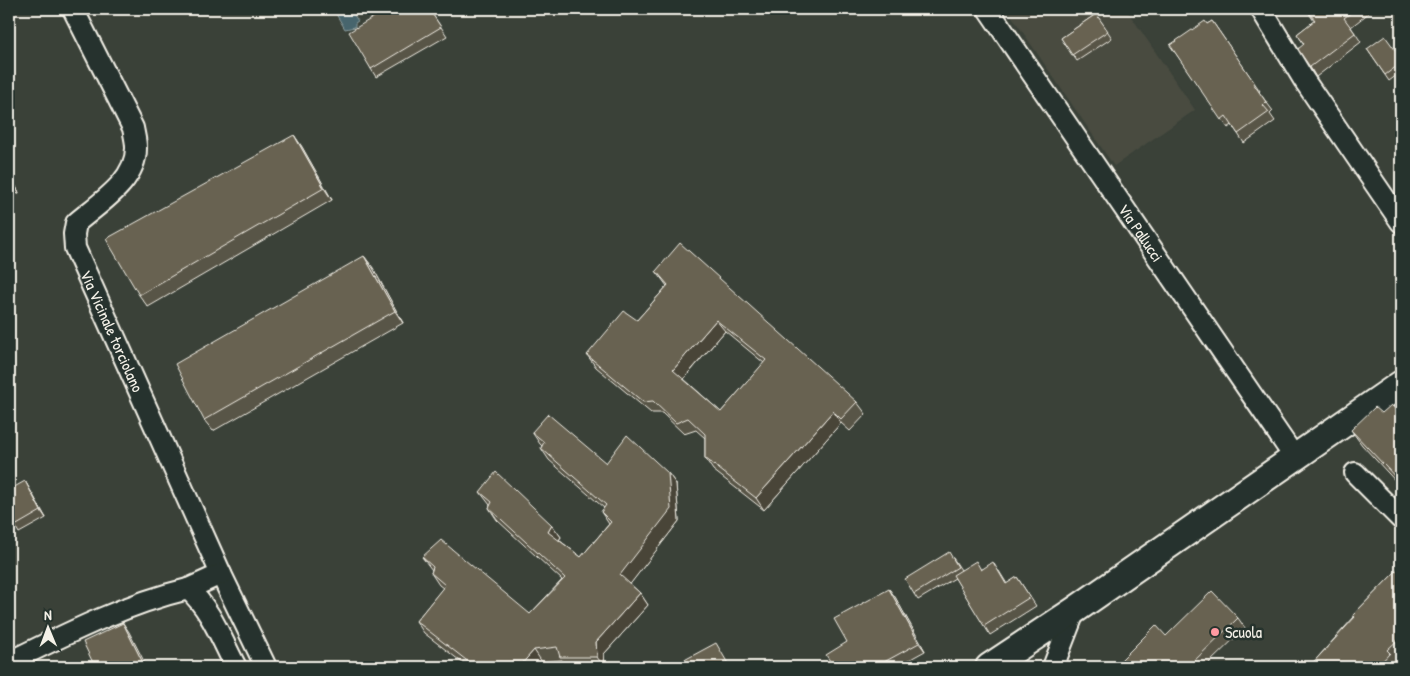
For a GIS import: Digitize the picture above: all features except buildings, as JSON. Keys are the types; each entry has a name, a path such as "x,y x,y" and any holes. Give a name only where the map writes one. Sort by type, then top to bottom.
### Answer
{"street":[{"name":"Via Vicinale torciolano","path":"73,9 133,128 136,148 133,166 123,183 76,223 74,234 76,248 221,574 266,667"},
{"name":"Via Pallucci","path":"988,9 1295,458"},
{"path":"1261,9 1304,80 1401,222"},
{"path":"1004,665 1075,610 1401,384"},
{"path":"1354,472 1401,519"},
{"path":"9,662 110,615 168,594 188,589 221,574"},
{"path":"188,589 202,604 236,667"},
{"path":"1053,667 1075,610"}],"shaded area":[{"path":"1007,9 1126,9 1195,110 1114,166"}],"water":[{"path":"333,9 350,9 358,21 355,23 355,27 345,29"}],"place":[{"name":"Scuola","path":"1215,632"}]}
